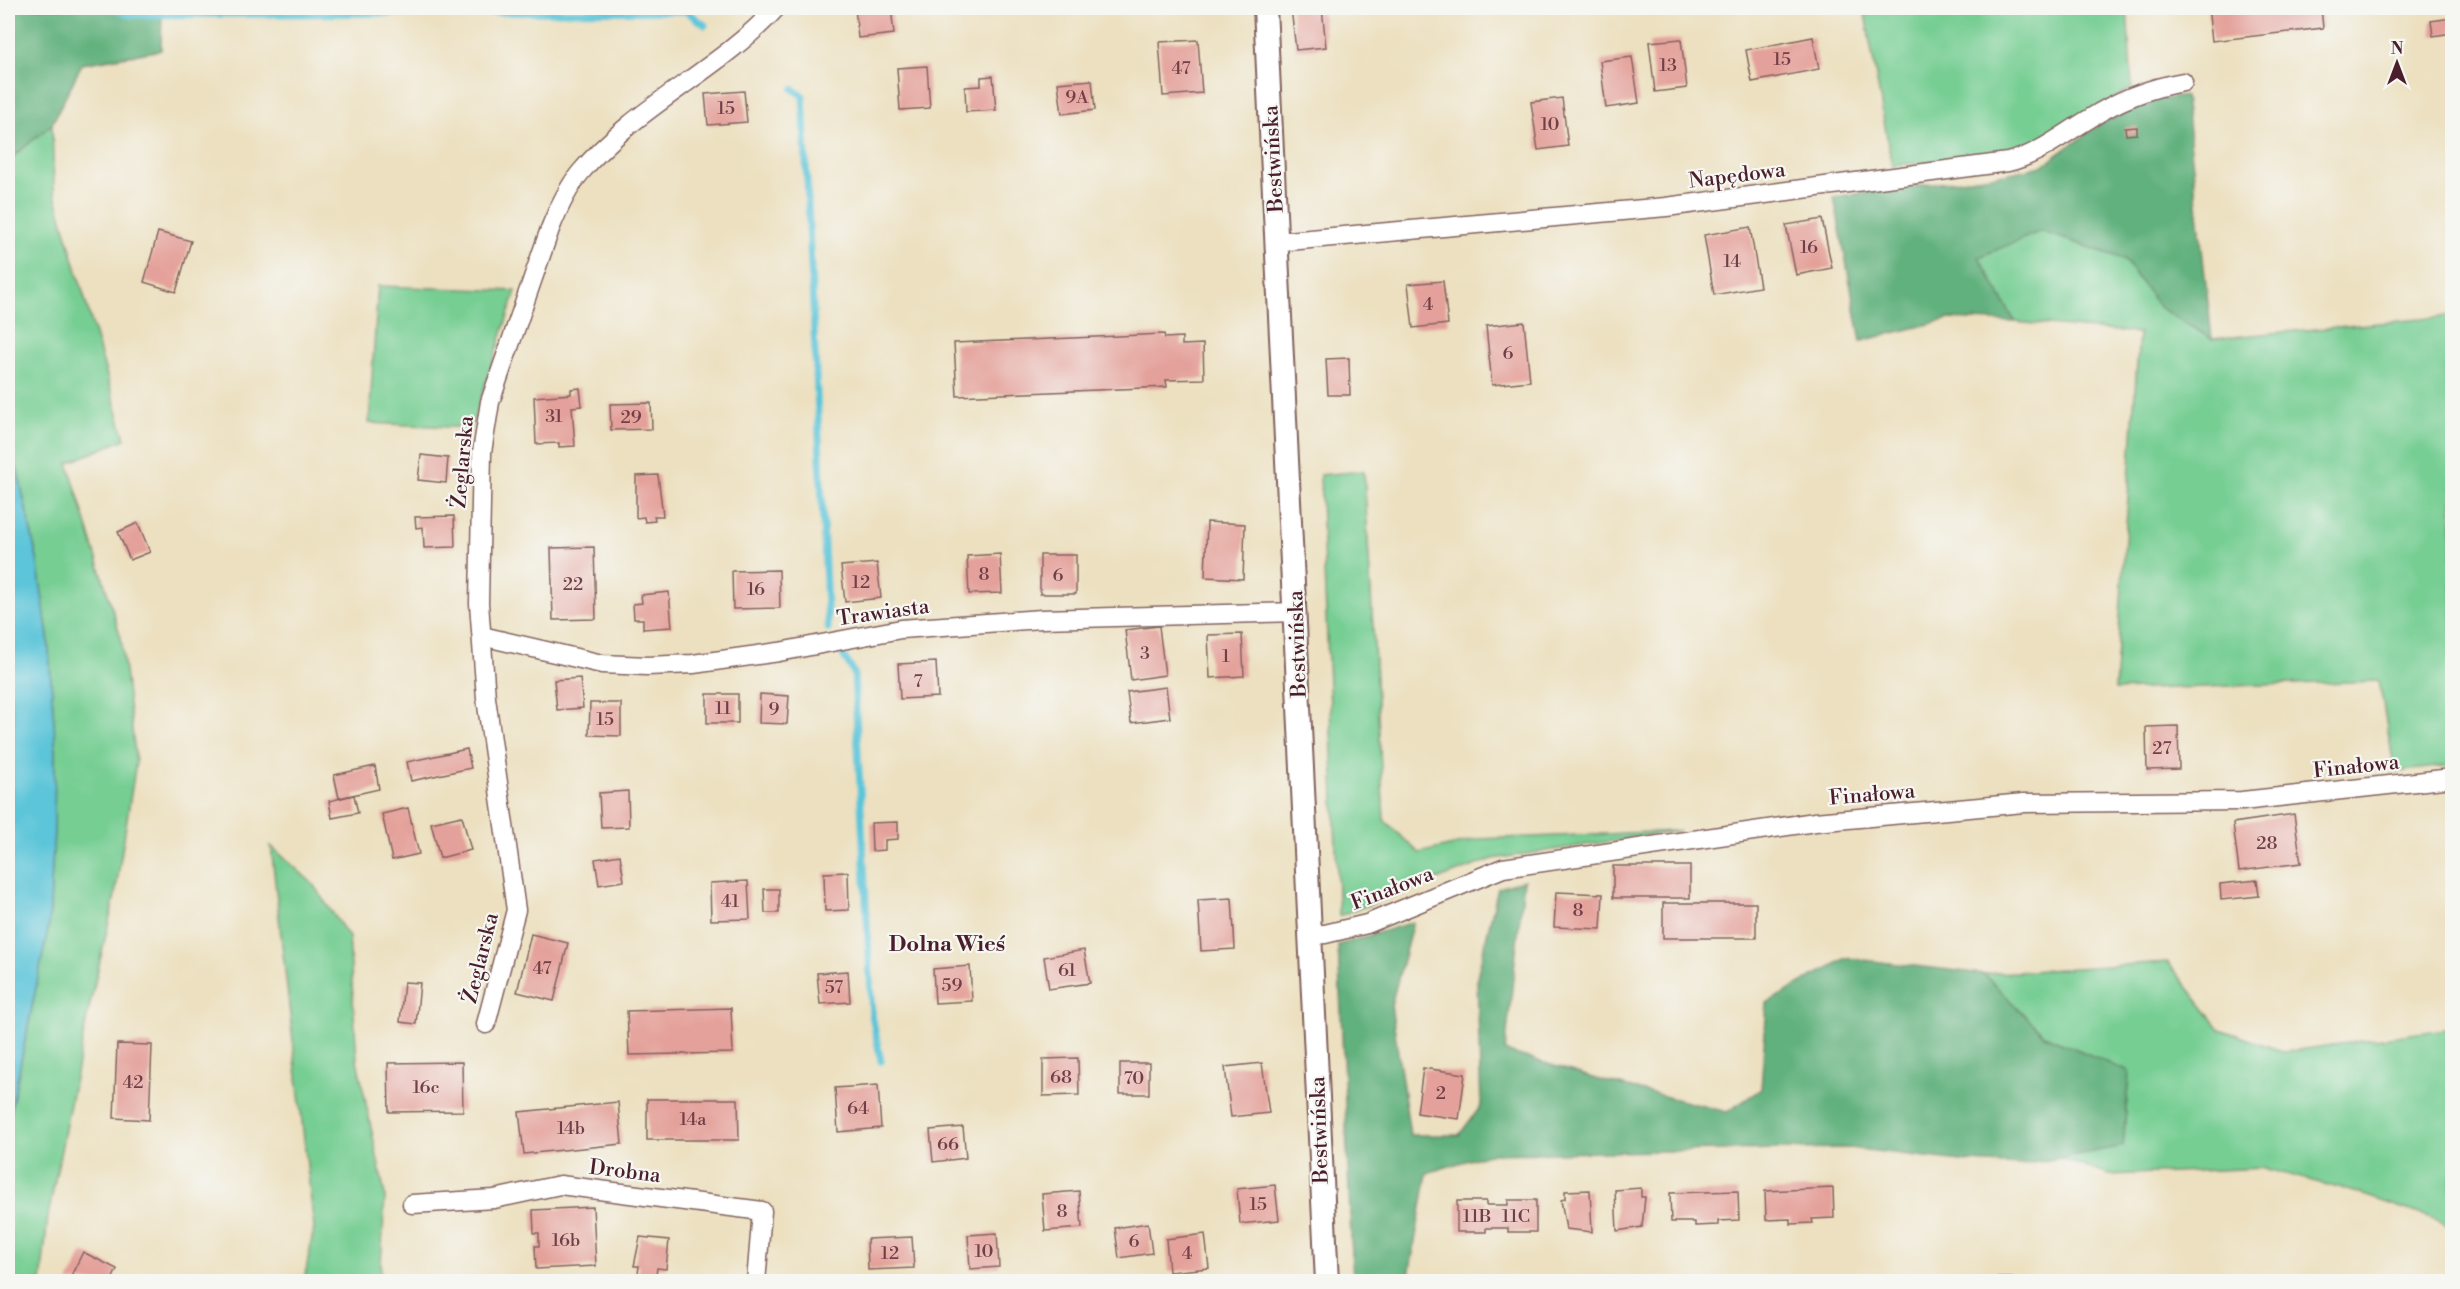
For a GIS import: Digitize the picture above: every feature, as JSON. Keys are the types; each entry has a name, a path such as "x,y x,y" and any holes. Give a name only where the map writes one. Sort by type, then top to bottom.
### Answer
{"street":[{"name":"Żeglarska","path":"486,1024 516,910 486,698 482,636 480,496 485,429 490,402 561,203 579,174 613,139 741,42 776,8"},
{"name":"Bestwińska","path":"1265,8 1327,1281"},
{"name":"Napędowa","path":"1277,242 1665,207 2008,162 2037,152 2118,103 2157,87 2183,82"},
{"name":"Trawiasta","path":"482,636 602,664 647,666 693,664 779,652 901,630 1042,620 1296,612"},
{"name":"Finałowa","path":"1309,935 1325,934 1367,924 1503,868 1815,822 2024,803 2242,801 2452,778"},
{"name":"Drobna","path":"412,1204 494,1199 560,1185 762,1211 756,1281"}],"green space":[{"path":"8,8 162,8 161,50 82,64 52,124 8,161"},
{"path":"1864,8 2127,8 2132,88 2050,135 2011,153 1892,166"},
{"path":"2185,96 2212,339 2160,308 2124,259 2041,231 1979,257 2015,322 1949,319 1861,341 1834,197 2006,174 2042,166 2100,124 2151,101"},
{"path":"52,124 54,191 125,439 68,463 121,638 136,762 115,895 87,1017 48,1216 41,1282 8,1281 8,1124 49,924 54,829 55,739 48,637 37,559 17,468 8,443 8,161"},
{"path":"2041,231 2124,259 2160,308 2212,339 2452,316 2452,765 2395,772 2379,681 2115,690 2139,333 2015,322 1979,257"},
{"path":"378,286 516,291 471,428 369,423"},
{"path":"1364,471 1384,820 1419,853 1479,839 1679,831 1493,859 1339,916 1320,475"},
{"path":"271,846 312,883 349,937 357,1060 385,1195 380,1281 304,1281 314,1228"},
{"path":"1524,880 1505,1051 1600,1080 1727,1112 1761,1089 1767,1003 1846,958 1984,974 2044,1035 2129,1072 2123,1146 2021,1165 1970,1162 1849,1148 1488,1154 1427,1173 1408,1281 1353,1281 1338,945 1413,922 1391,1005 1410,1135 1459,1135 1481,1106 1477,977 1498,888"},
{"path":"2168,962 2220,1029 2284,1052 2452,1028 2452,1228 2440,1221 2358,1193 2263,1168 2109,1175 2059,1158 2123,1146 2129,1072 2044,1035 1984,974"}],"water":[{"path":"8,443 17,468 37,559 48,637 55,739 54,829 49,924 8,1124 8,823 12,780 13,721 8,682"}],"building":[{"path":"855,8 891,8 894,34 858,38"},
{"path":"1291,8 1322,8 1326,47 1296,50"},
{"path":"2208,8 2321,8 2323,28 2212,41"},
{"path":"2452,18 2452,33 2433,36 2431,21"},
{"path":"1813,37 1819,69 1752,82 1746,50"},
{"path":"1681,39 1687,88 1655,92 1649,42"},
{"path":"1198,40 1202,93 1163,96 1159,42"},
{"path":"1632,57 1639,103 1606,108 1600,61"},
{"path":"927,66 930,108 900,110 897,68"},
{"path":"993,76 996,110 966,112 965,87 981,86 981,77"},
{"path":"1092,80 1095,110 1062,114 1058,83"},
{"path":"744,91 747,122 708,125 705,94"},
{"path":"1562,98 1568,146 1538,150 1531,102"},
{"path":"2137,127 2137,134 2126,135 2125,128"},
{"path":"1822,219 1832,268 1796,275 1786,225"},
{"path":"1750,227 1760,287 1714,295 1704,235"},
{"path":"158,232 191,241 176,292 144,282"},
{"path":"1443,281 1448,324 1413,328 1408,284"},
{"path":"1524,322 1530,381 1492,385 1486,326"},
{"path":"1164,334 1165,338 1182,337 1182,345 1203,344 1204,379 1166,380 1167,387 957,396 954,343"},
{"path":"1349,358 1350,395 1328,395 1326,359"},
{"path":"580,388 582,406 572,407 575,446 559,447 559,443 536,444 534,397 571,394 571,389"},
{"path":"651,403 652,429 611,430 610,404"},
{"path":"421,455 448,458 446,483 418,480"},
{"path":"658,475 663,516 654,516 655,521 645,522 644,517 636,518 636,476"},
{"path":"454,516 455,547 424,548 423,527 416,528 415,517"},
{"path":"1207,522 1245,524 1243,579 1205,577"},
{"path":"138,523 150,552 130,560 118,532"},
{"path":"594,547 596,619 553,620 551,548"},
{"path":"1000,554 1002,593 969,594 967,556"},
{"path":"1040,555 1076,555 1076,594 1040,594"},
{"path":"877,563 881,598 845,602 841,566"},
{"path":"779,570 780,608 733,609 732,571"},
{"path":"669,592 672,627 643,629 643,619 634,619 633,604 642,603 641,595"},
{"path":"1159,626 1165,675 1131,680 1125,630"},
{"path":"1242,634 1244,676 1210,678 1208,635"},
{"path":"936,662 938,697 900,699 898,664"},
{"path":"580,678 583,708 557,710 554,680"},
{"path":"1166,687 1170,718 1131,723 1127,692"},
{"path":"707,694 738,694 738,723 707,723"},
{"path":"760,694 789,696 787,724 759,723"},
{"path":"590,703 621,703 621,736 589,735"},
{"path":"2178,726 2179,769 2147,770 2146,727"},
{"path":"467,749 471,768 411,781 407,762"},
{"path":"375,766 379,789 339,798 334,775"},
{"path":"628,791 629,827 601,828 599,793"},
{"path":"354,795 358,813 332,818 329,801"},
{"path":"408,808 419,854 392,860 382,814"},
{"path":"2294,814 2301,863 2239,871 2233,823"},
{"path":"462,816 471,850 440,858 431,823"},
{"path":"898,822 898,839 885,840 885,850 872,851 871,823"},
{"path":"620,855 624,881 599,885 595,859"},
{"path":"1613,866 1690,866 1690,898 1613,898"},
{"path":"848,872 849,910 825,911 824,873"},
{"path":"2257,880 2259,896 2221,900 2220,884"},
{"path":"748,881 750,919 711,920 710,883"},
{"path":"764,889 779,889 779,913 765,913"},
{"path":"1556,892 1603,894 1601,929 1554,927"},
{"path":"1232,898 1235,949 1201,951 1198,900"},
{"path":"1663,903 1756,903 1756,938 1663,938"},
{"path":"531,934 568,943 554,1001 517,992"},
{"path":"1084,950 1090,983 1049,989 1044,957"},
{"path":"970,966 972,1001 935,1003 933,969"},
{"path":"848,971 850,1002 820,1004 817,973"},
{"path":"404,982 420,983 416,1024 400,1022"},
{"path":"731,1008 733,1053 629,1055 627,1011"},
{"path":"117,1044 152,1045 149,1120 114,1118"},
{"path":"1078,1058 1079,1095 1043,1096 1043,1059"},
{"path":"462,1062 463,1111 389,1112 388,1063"},
{"path":"1120,1063 1149,1063 1149,1094 1120,1094"},
{"path":"1262,1063 1269,1113 1231,1117 1225,1067"},
{"path":"1423,1068 1465,1074 1459,1119 1417,1113"},
{"path":"878,1085 881,1128 838,1132 835,1088"},
{"path":"647,1099 738,1099 739,1140 647,1140"},
{"path":"618,1102 622,1144 524,1154 519,1112"},
{"path":"963,1127 966,1158 933,1162 930,1130"},
{"path":"1275,1185 1279,1220 1240,1224 1237,1189"},
{"path":"1641,1188 1641,1197 1645,1197 1642,1227 1617,1231 1615,1190"},
{"path":"1833,1188 1834,1218 1812,1219 1813,1223 1790,1224 1790,1219 1766,1220 1765,1191"},
{"path":"1590,1190 1592,1232 1566,1229 1561,1200 1565,1199 1565,1191"},
{"path":"1079,1191 1082,1228 1045,1231 1042,1194"},
{"path":"1738,1191 1739,1220 1718,1221 1718,1225 1695,1226 1695,1222 1671,1222 1670,1193"},
{"path":"1508,1200 1536,1200 1536,1232 1508,1232 1508,1228 1486,1228 1486,1232 1457,1232 1457,1201 1486,1201 1486,1205 1508,1205"},
{"path":"593,1207 596,1266 536,1269 535,1246 539,1246 539,1233 534,1233 533,1210"},
{"path":"1148,1223 1152,1253 1119,1258 1115,1228"},
{"path":"997,1233 999,1267 970,1269 968,1235"},
{"path":"1205,1234 1209,1268 1169,1272 1166,1239"},
{"path":"640,1237 669,1240 666,1269 657,1268 655,1282 637,1282 639,1266 634,1266"},
{"path":"912,1237 914,1268 868,1270 867,1239"},
{"path":"83,1252 117,1269 111,1282 68,1282"},
{"path":"1989,1278 2012,1278 2012,1282 1990,1282"},
{"path":"2066,1278 2096,1278 2096,1282 2066,1282"}],"waterway":[{"path":"109,8 129,15 686,11 705,25"},
{"path":"793,89 803,96 828,628"},
{"path":"843,655 854,673 872,1015 881,1061"}],"district":[{"name":"Dolna Wieś","path":"947,943"}]}
